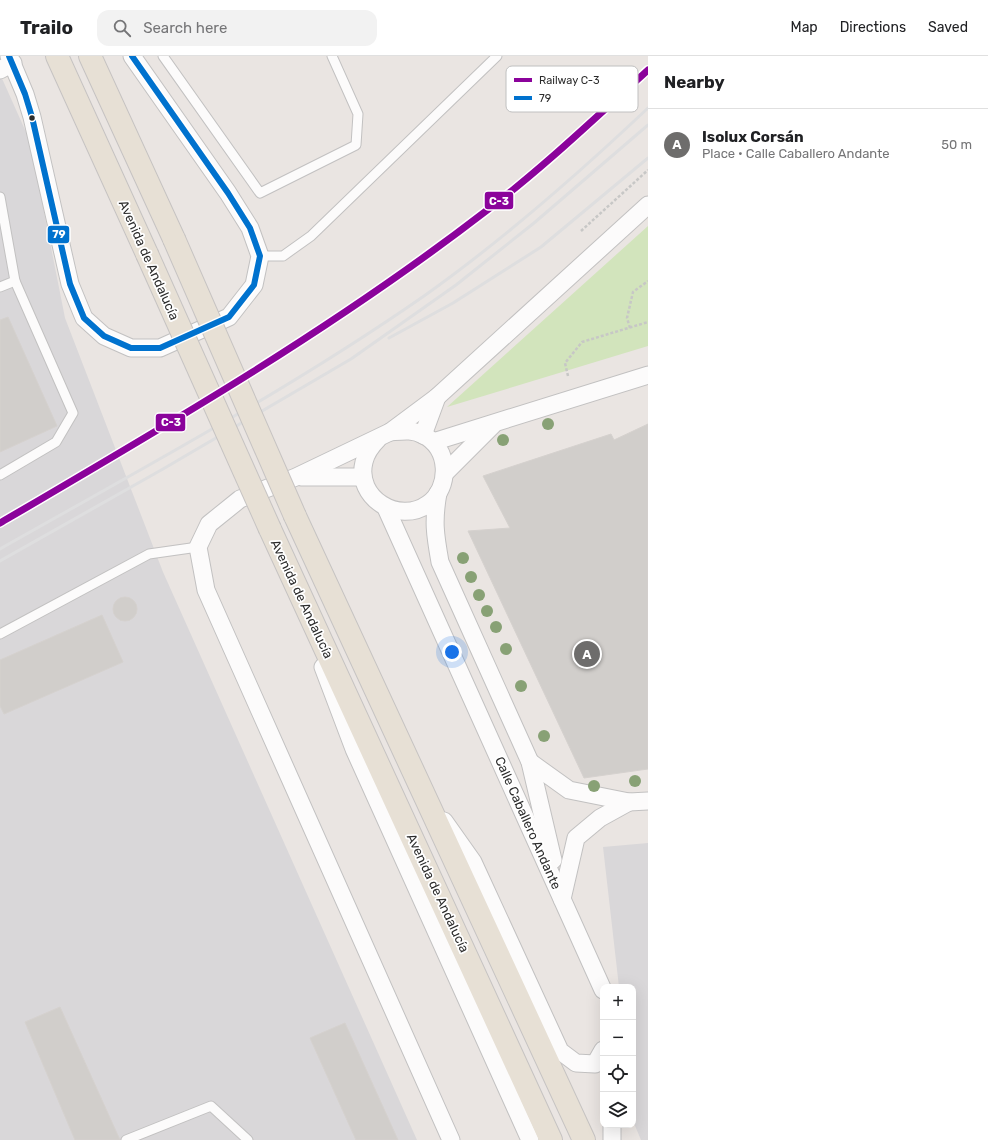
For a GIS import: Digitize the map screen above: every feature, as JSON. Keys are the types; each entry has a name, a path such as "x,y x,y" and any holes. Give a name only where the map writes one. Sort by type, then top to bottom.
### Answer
{"main road":[{"name":"Avenida de Andalucía","path":"57,56 270,529 551,1140"},
{"path":"90,56 174,240 295,516 584,1140"}],"street":[{"path":"7,63 25,94 37,137 70,284 84,318 104,336 130,348 160,348 229,317 254,285 260,256 250,228 228,193 132,56"},
{"path":"494,424 445,473 438,493 428,504 415,510 400,512 386,508 375,500 367,490 363,477 363,463 369,450 384,435 437,397 648,205"},
{"path":"428,438 494,424 648,374"},
{"path":"428,438 437,397"},
{"path":"445,473 442,456 428,438 407,430 384,435 296,477 240,499 209,524 198,547 206,590 451,1140"},
{"path":"296,477 363,477"},
{"name":"Calle Caballero Andante","path":"438,493 434,515 435,537 440,562 530,762 562,899"},
{"name":"Calle Caballero Andante","path":"386,508 562,899"},
{"path":"270,529 354,749 488,1050 530,1140"},
{"path":"530,762 569,790 630,802 648,800"},
{"path":"421,789 473,862 560,1051 576,1063 595,1064 600,1055"},
{"path":"600,984 562,899 576,838 600,818 630,802"},
{"path":"488,1050 520,1140"},
{"path":"612,1128 612,1140"}],"lane":[{"path":"163,56 260,193 356,145 358,114 332,56"},
{"path":"260,256 283,256 311,236 497,56"},
{"path":"0,198 15,281 73,413 56,442 0,475"},
{"path":"0,287 15,281"},
{"path":"0,634 149,554 198,547"},
{"path":"126,1140 211,1106 248,1140"}],"path":[{"path":"582,231 648,170"},
{"path":"630,328 627,318 633,292 648,281"},
{"path":"568,376 566,363 582,342 648,322"}],"shaded area":[{"path":"0,74 30,141 65,318 163,572 417,1140 0,1140"},
{"path":"648,843 648,1140 641,1140 636,1128 636,984 619,984 603,847"}],"green space":[{"path":"648,226 648,346 447,407"}],"building":[{"path":"8,317 57,426 0,452 0,320"},
{"path":"648,424 648,769 584,778 468,531 510,528 483,476 611,434 614,440"},
{"path":"125,597 133,601 137,609 133,617 125,621 117,617 113,609 117,601"},
{"path":"102,615 123,662 4,714 0,706 0,660"},
{"path":"60,1007 120,1140 75,1140 25,1022"},
{"path":"345,1023 398,1140 356,1140 310,1038"}],"railway":[{"path":"0,549 215,427 321,364 373,331 453,275 511,230 594,158 648,108"},
{"path":"0,561 163,469 351,359 456,285 534,223 648,125"},
{"path":"389,338 453,303 541,247 648,158"}],"rail line":[{"name":"C-3","path":"638,79 648,70"},
{"name":"C-3","path":"0,523 248,375 369,296 507,195 601,112"}],"transit line":[{"name":"79","path":"9,56 25,94 32,117 70,284 84,318 104,336 131,348 160,348 229,317 254,285 260,256 250,228 228,193 132,56"}],"place":[{"name":"Isolux Corsán","path":"587,654"}]}
